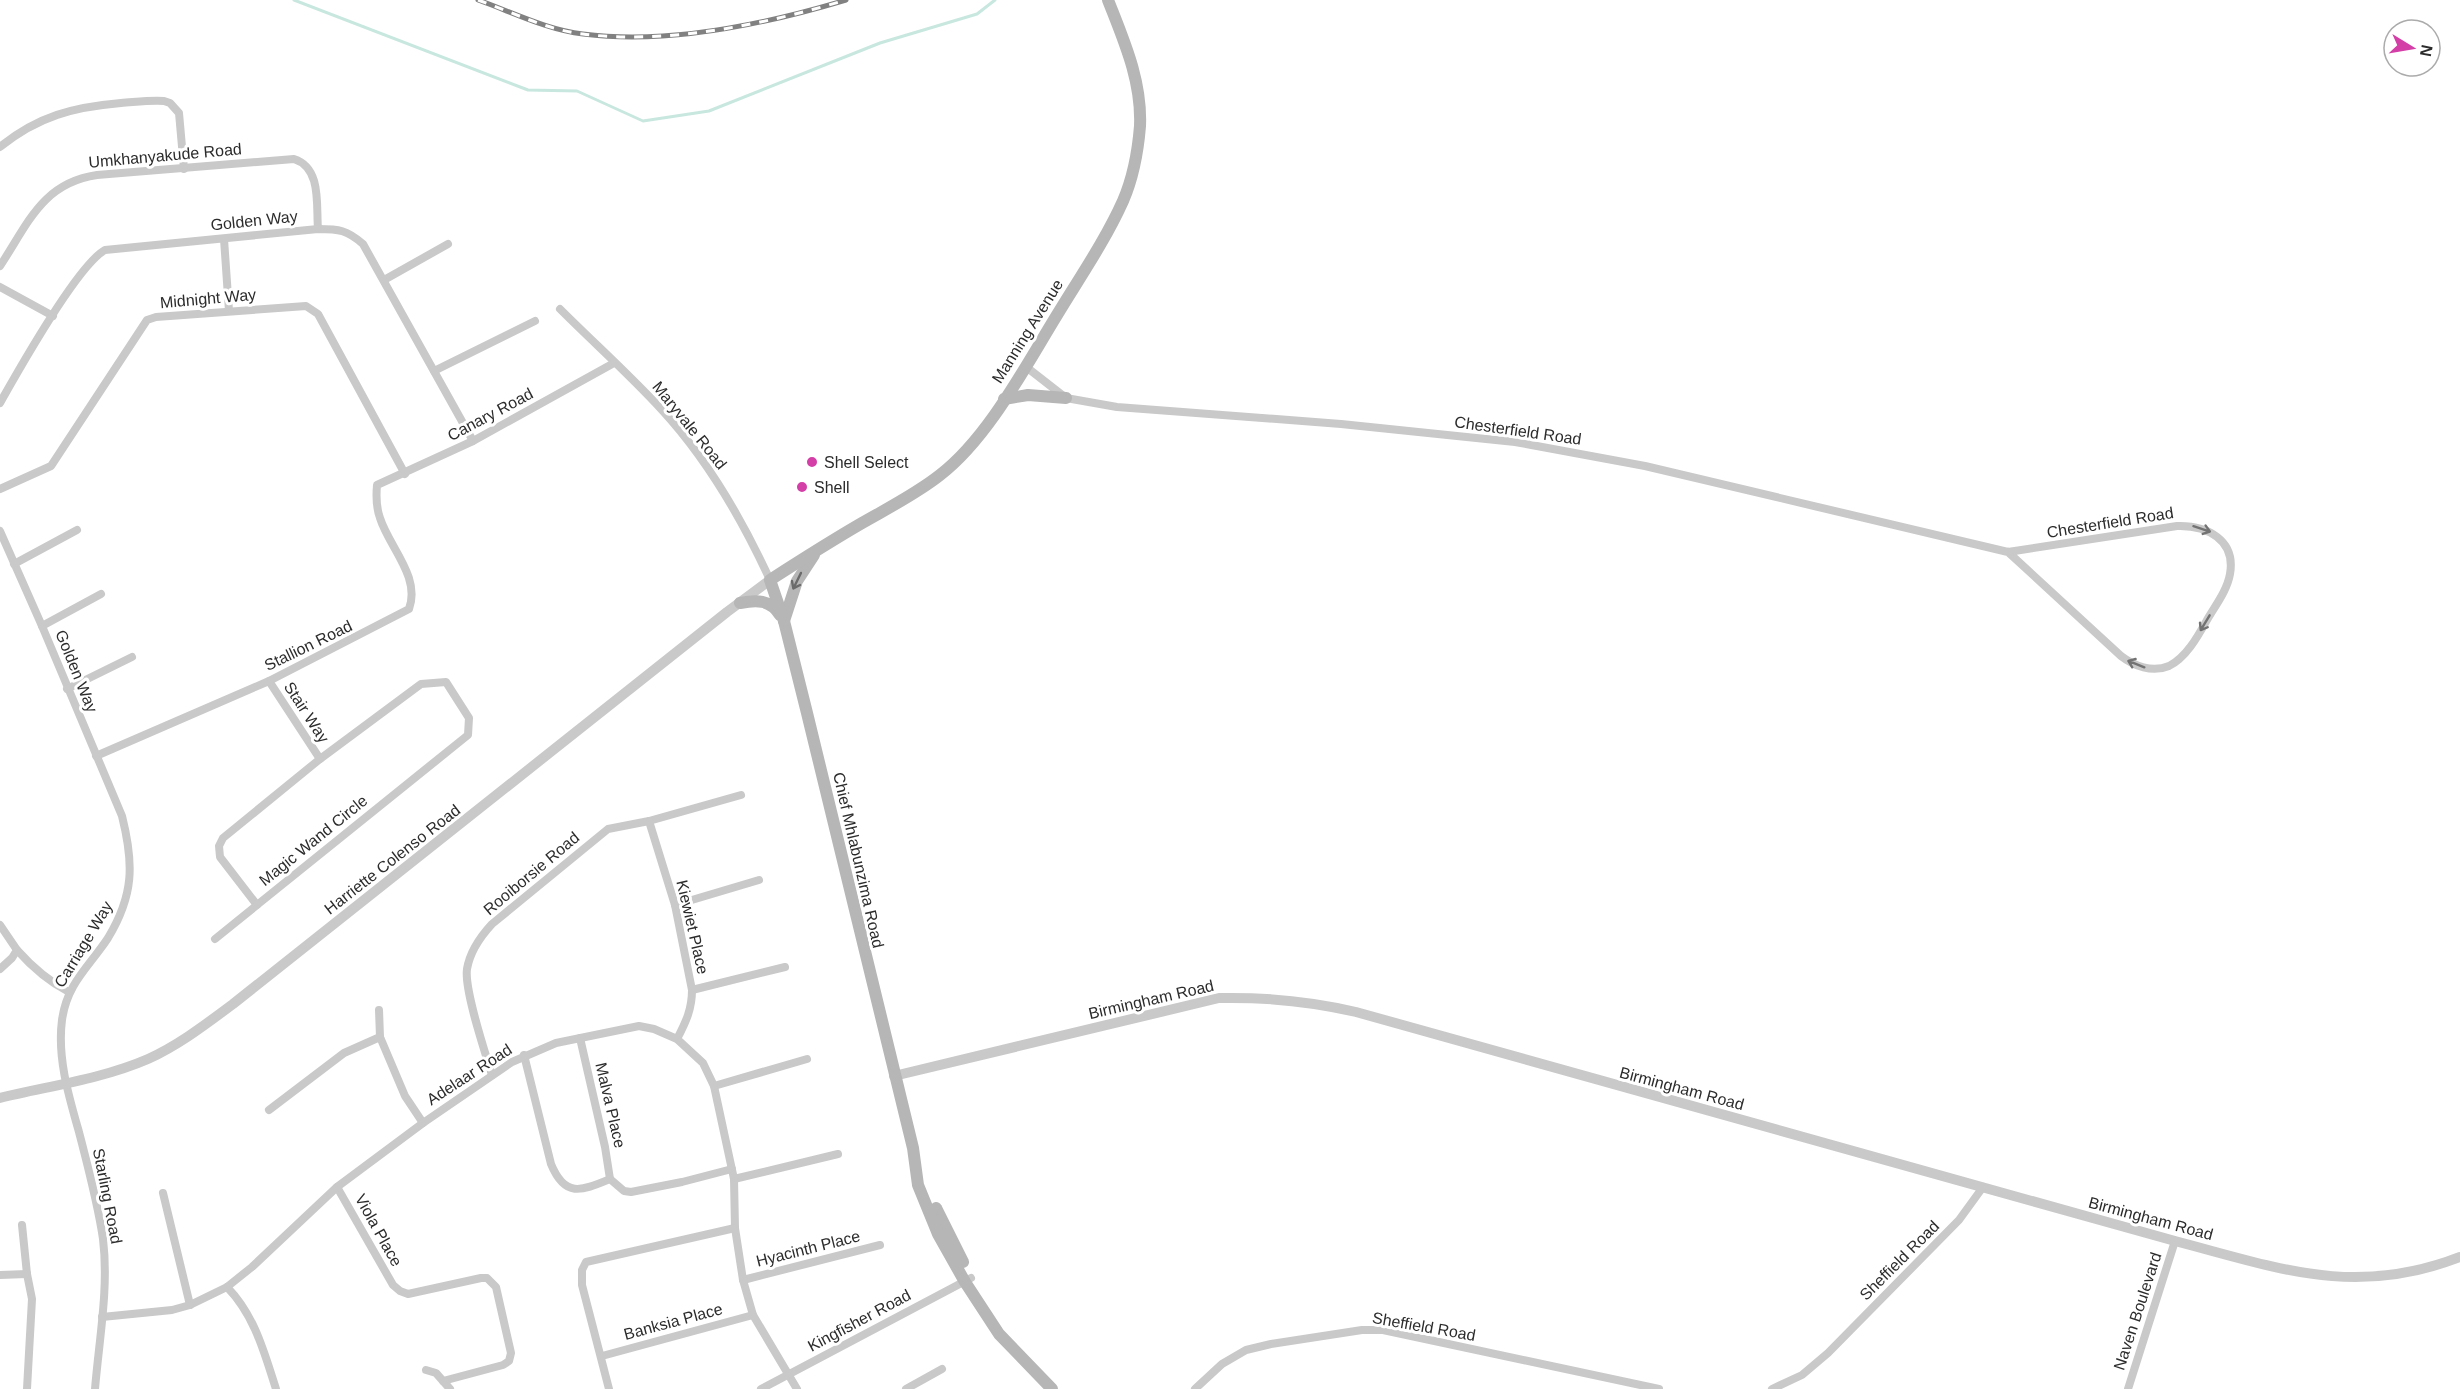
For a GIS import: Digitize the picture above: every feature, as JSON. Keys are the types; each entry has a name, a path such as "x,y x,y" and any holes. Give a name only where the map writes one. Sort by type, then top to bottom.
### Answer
{"main road":[{"name":"Manning Avenue","path":"770,580 940,475 978,438 1101,244 1123,200 1137,152 1139,96 1131,59 1108,0"},
{"path":"1004,399 1028,394 1066,398"},
{"path":"784,621 797,581 821,547"},
{"name":"Chief Mhlabunzima Road","path":"770,580 784,621 912,1148 968,1280 1028,1364 1052,1389"},
{"path":"740,603 764,601 777,609 784,621"}],"street":[{"path":"0,147 37,121 59,112 106,104 164,101 170,103 179,112 184,169"},
{"name":"Umkhanyakude Road","path":"0,266 43,201 58,188 77,178 294,159 302,162 314,177 318,229"},
{"name":"Golden Way","path":"0,403 53,316 93,259 105,250 318,229 341,229 363,244 473,441"},
{"path":"224,238 229,311"},
{"path":"384,280 448,244"},
{"path":"0,287 53,316"},
{"name":"Midnight Way","path":"0,489 51,466 147,320 156,317 306,306 315,311 405,474"},
{"name":"Maryvale Road","path":"560,309 663,411 713,476 743,523 770,580"},
{"path":"434,371 535,321"},
{"name":"Canary Road","path":"378,485 473,441 614,363"},
{"name":"Chesterfield Road","path":"1025,366 1066,398 1117,407 1341,424 1515,442 1645,466 2008,552 2177,526 2199,527 2211,532 2223,544 2229,558 2230,574 2217,603 2187,650 2178,660 2168,666 2153,669 2134,664 2121,656 2008,552"},
{"name":"Stallion Road","path":"96,756 268,681 409,609 413,599 411,584 380,519 376,504 378,485"},
{"path":"14,564 77,530"},
{"name":"Golden Way","path":"0,531 96,756"},
{"name":"Harriette Colenso Road","path":"0,1098 100,1075 146,1060 195,1031 233,1004 770,580"},
{"path":"42,626 101,594"},
{"path":"67,689 132,657"},
{"name":"Stair Way","path":"268,681 320,759"},
{"name":"Magic Wand Circle","path":"446,682 469,718 468,735 257,905 220,857 219,846 223,838 320,759 421,684 446,682"},
{"name":"Carriage Way","path":"65,1082 62,1021 69,992 108,938 126,900 131,870 129,844 122,816 96,756"},
{"name":"Rooiborsie Road","path":"492,1075 470,991 467,970 472,952 480,937 492,924 600,834 618,826 649,821 741,795"},
{"name":"Kiewiet Place","path":"649,821 675,904 692,990 692,1003 688,1018 677,1039"},
{"path":"675,904 759,880"},
{"path":"215,939 257,905"},
{"path":"0,925 33,968 50,982 69,992"},
{"path":"0,969 17,950"},
{"path":"692,990 785,967"},
{"name":"Birmingham Road","path":"894,1076 1219,998 1255,997 1308,1001 1356,1011 1497,1053 2282,1269 2338,1278 2400,1274 2438,1266 2460,1257"},
{"path":"379,1010 380,1037 405,1096 423,1123"},
{"name":"Adelaar Road","path":"102,1317 172,1310 190,1305 227,1287 252,1267 337,1186 492,1075 524,1055 556,1043 639,1026 654,1029 677,1039 703,1063 714,1086 734,1179 735,1228 743,1280 753,1315 797,1389"},
{"path":"269,1110 344,1053 380,1037"},
{"name":"Malva Place","path":"580,1038 610,1179"},
{"path":"524,1055 551,1164 559,1181 566,1186 577,1190 610,1179 627,1192 682,1182 732,1169"},
{"path":"714,1086 807,1059"},
{"name":"Starling Road","path":"65,1082 83,1147 103,1238 105,1264 95,1389"},
{"path":"734,1179 838,1154"},
{"name":"Viola Place","path":"337,1186 393,1286 400,1292 408,1294 481,1278 487,1278 496,1287 511,1353 510,1358 503,1365 443,1381"},
{"name":"Sheffield Road","path":"1773,1389 1802,1375 1828,1353 1959,1220 1983,1187"},
{"path":"163,1193 190,1305"},
{"path":"22,1225 32,1299 27,1389"},
{"path":"609,1389 582,1285 582,1270 586,1262 735,1228"},
{"name":"Naven Boulevard","path":"2128,1389 2175,1241"},
{"name":"Hyacinth Place","path":"743,1280 880,1245"},
{"path":"0,1275 27,1274"},
{"name":"Kingfisher Road","path":"761,1389 968,1280"},
{"path":"227,1287 241,1301 251,1318 276,1389"},
{"name":"Banksia Place","path":"602,1356 753,1315"},
{"name":"Sheffield Road","path":"1194,1389 1222,1364 1246,1350 1362,1330 1383,1330 1659,1389"},
{"path":"906,1389 942,1369"},
{"path":"426,1370 434,1372 450,1389"}],"waterway":[{"path":"294,0 528,90 577,91 643,121 709,111 880,43 977,14 995,0"}],"railway":[{"path":"478,0 543,25 570,32 615,37 648,37 716,30 783,17 846,0"}],"place":[{"name":"Shell Select","path":"812,462"},
{"name":"Shell","path":"802,487"}]}
